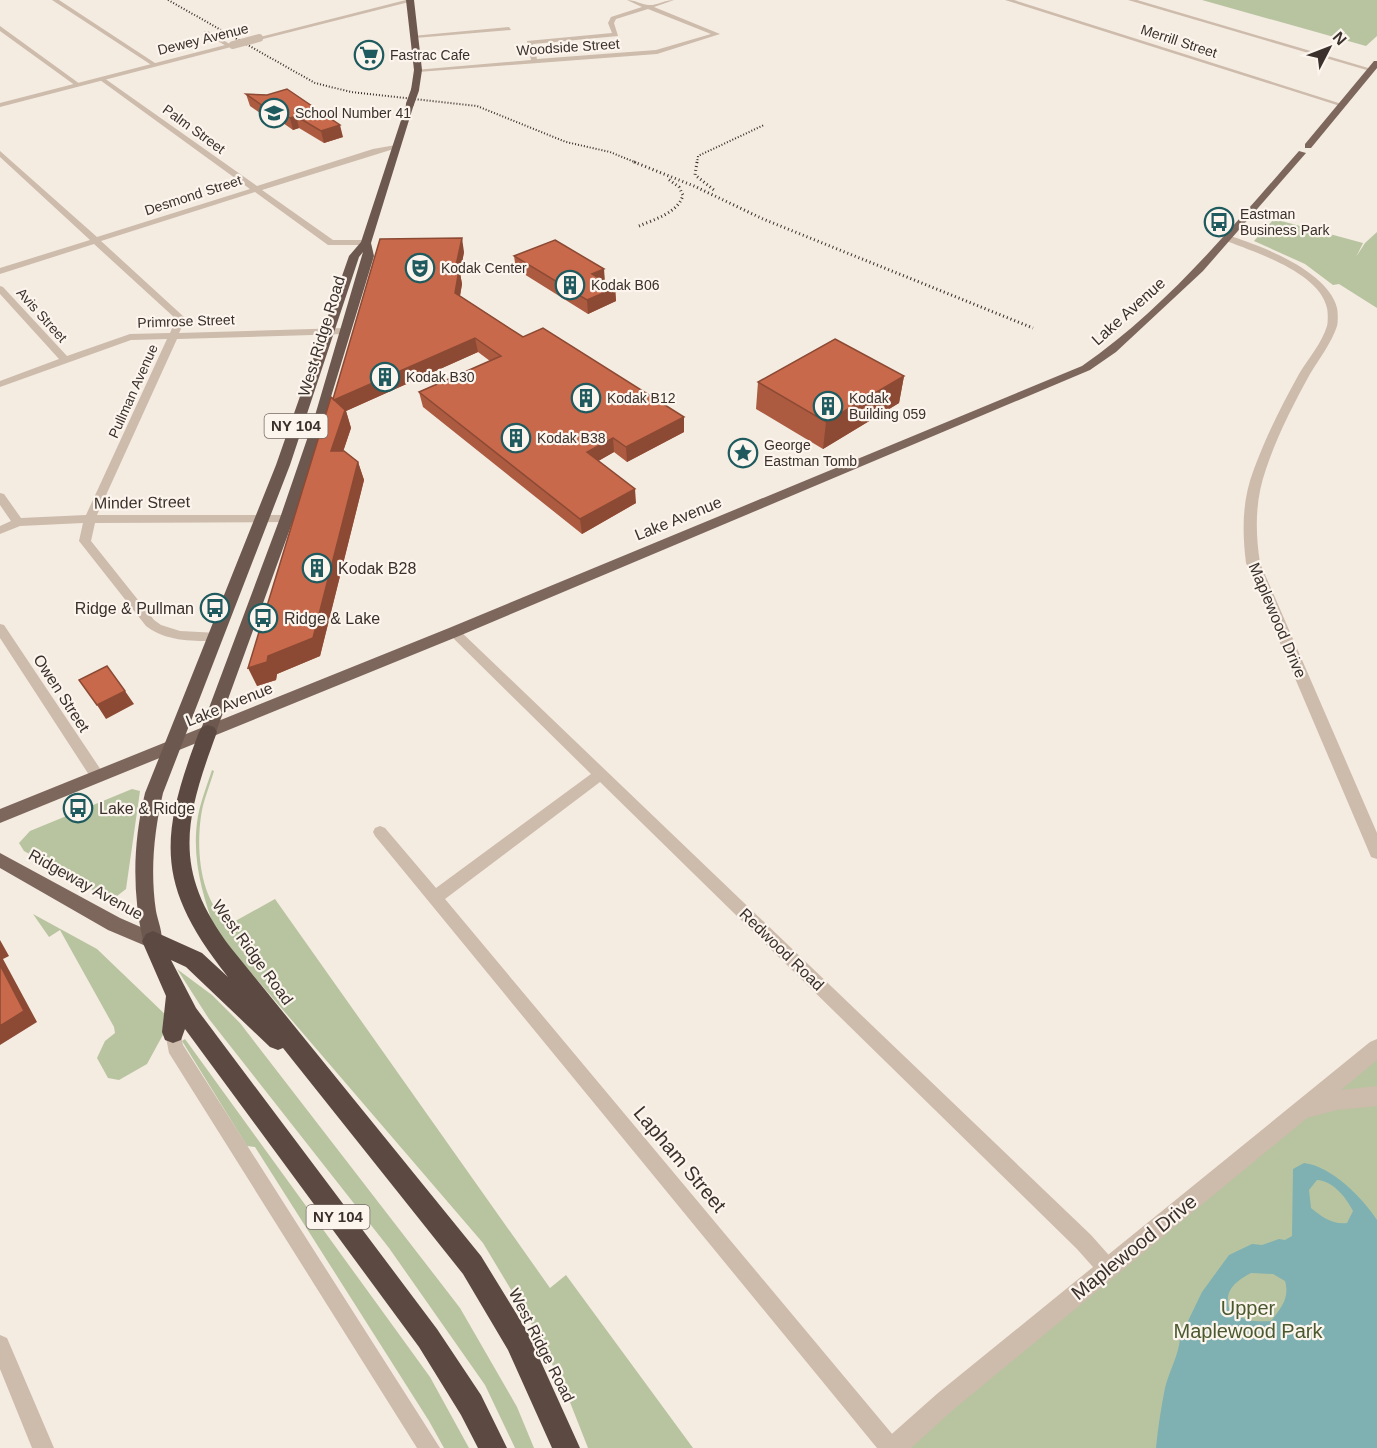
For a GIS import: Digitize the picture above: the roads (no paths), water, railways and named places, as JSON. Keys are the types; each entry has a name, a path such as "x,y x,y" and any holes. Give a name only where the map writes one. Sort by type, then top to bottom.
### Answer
{"highway":[{"name":"West Ridge Road","path":"411,0 418,70 415,90 366,243 354,256 283,465 154,793 144,844 144,888 153,941 174,992 199,1030 428,1338 471,1405 493,1448"},
{"name":"West Ridge Road","path":"366,243 369,256 320,419 287,518 188,787 180,817 180,858 189,898 207,932 334,1095 435,1216 478,1273 517,1339 566,1448"},
{"path":"153,941 194,960 334,1095"},
{"path":"173,1032 177,1012 174,992"}],"main road":[{"name":"Lake Avenue","path":"0,816 454,632 1086,368 1112,350 1187,282 1374,67"},
{"name":"Ridgeway Avenue","path":"0,860 114,924 153,941"}],"street":[{"path":"55,0 155,65"},
{"name":"Dewey Avenue","path":"0,105 411,0"},
{"path":"630,0 648,7"},
{"path":"536,62 529,42 616,35 611,23 613,18 671,0"},
{"name":"Merrill Street","path":"1008,0 1342,105"},
{"path":"1131,0 1374,67"},
{"name":"Woodside Street","path":"418,70 657,52 717,34 648,7"},
{"path":"0,28 78,85"},
{"path":"416,36 509,29"},
{"path":"206,32 231,45"},
{"name":"Palm Street","path":"102,79 331,243 366,243"},
{"name":"Desmond Street","path":"0,271 255,189 396,147"},
{"name":"Pullman Avenue","path":"0,153 181,319 90,519 85,536 87,546 150,623 161,633 179,636 214,636"},
{"name":"Maplewood Drive","path":"1227,238 1298,270 1324,292 1332,306 1332,326 1274,434 1251,502 1247,535 1253,563 1377,852"},
{"name":"Avis Street","path":"0,289 65,360"},
{"name":"Primrose Street","path":"0,384 127,337 345,331"},
{"path":"0,497 18,522"},
{"name":"Minder Street","path":"0,530 18,522 90,519 287,518"},
{"name":"Owen Street","path":"0,628 98,777"},
{"name":"Redwood Road","path":"454,632 1076,1234 1108,1269"},
{"path":"434,898 601,774"},
{"name":"Lapham Street","path":"380,832 892,1448"},
{"path":"173,1032 175,1047 429,1448"},
{"name":"Maplewood Drive","path":"892,1448 946,1401 1377,1048"},
{"path":"1297,1113 1337,1100 1377,1095"},
{"path":"0,1345 43,1448"}],"water":[{"path":"1304,1163 1314,1165 1335,1176 1363,1202 1377,1220 1377,1448 1156,1448 1165,1388 1178,1351 1180,1338 1185,1334 1188,1321 1202,1292 1229,1255 1252,1244 1262,1245 1279,1239 1285,1240 1292,1236 1293,1169","holes":["1317,1180 1328,1183 1347,1200 1353,1211 1347,1223 1332,1222 1311,1208 1309,1190","1251,1273 1273,1274 1285,1281 1285,1298 1271,1321 1248,1320 1229,1308 1228,1296 1232,1287"]}],"railway":[{"path":"168,0 315,83 351,92 477,106 566,142 610,152 637,163"},
{"path":"697,163 698,156 764,125"},
{"path":"634,162 694,186 763,219 1033,328"},
{"path":"697,162 695,175 714,190"},
{"path":"639,226 665,215 680,201 683,195 679,187 668,179"}],"place":[{"name":"Fastrac Cafe","path":"369,55"},
{"name":"School Number 41","path":"274,113"},
{"name":"Eastman Business Park","path":"1219,222"},
{"name":"Kodak Center","path":"420,268"},
{"name":"Kodak B06","path":"570,285"},
{"name":"Kodak B30","path":"385,377"},
{"name":"Kodak B12","path":"586,398"},
{"name":"Kodak Building 059","path":"828,406"},
{"name":"Kodak B38","path":"516,438"},
{"name":"George Eastman Tomb","path":"743,453"},
{"name":"Kodak B28","path":"317,568"},
{"name":"Ridge & Pullman","path":"215,608"},
{"name":"Ridge & Lake","path":"263,618"},
{"name":"Lake & Ridge","path":"78,808"}],"park label":[{"name":"Upper Maplewood Park","path":"1248,1320"}]}
